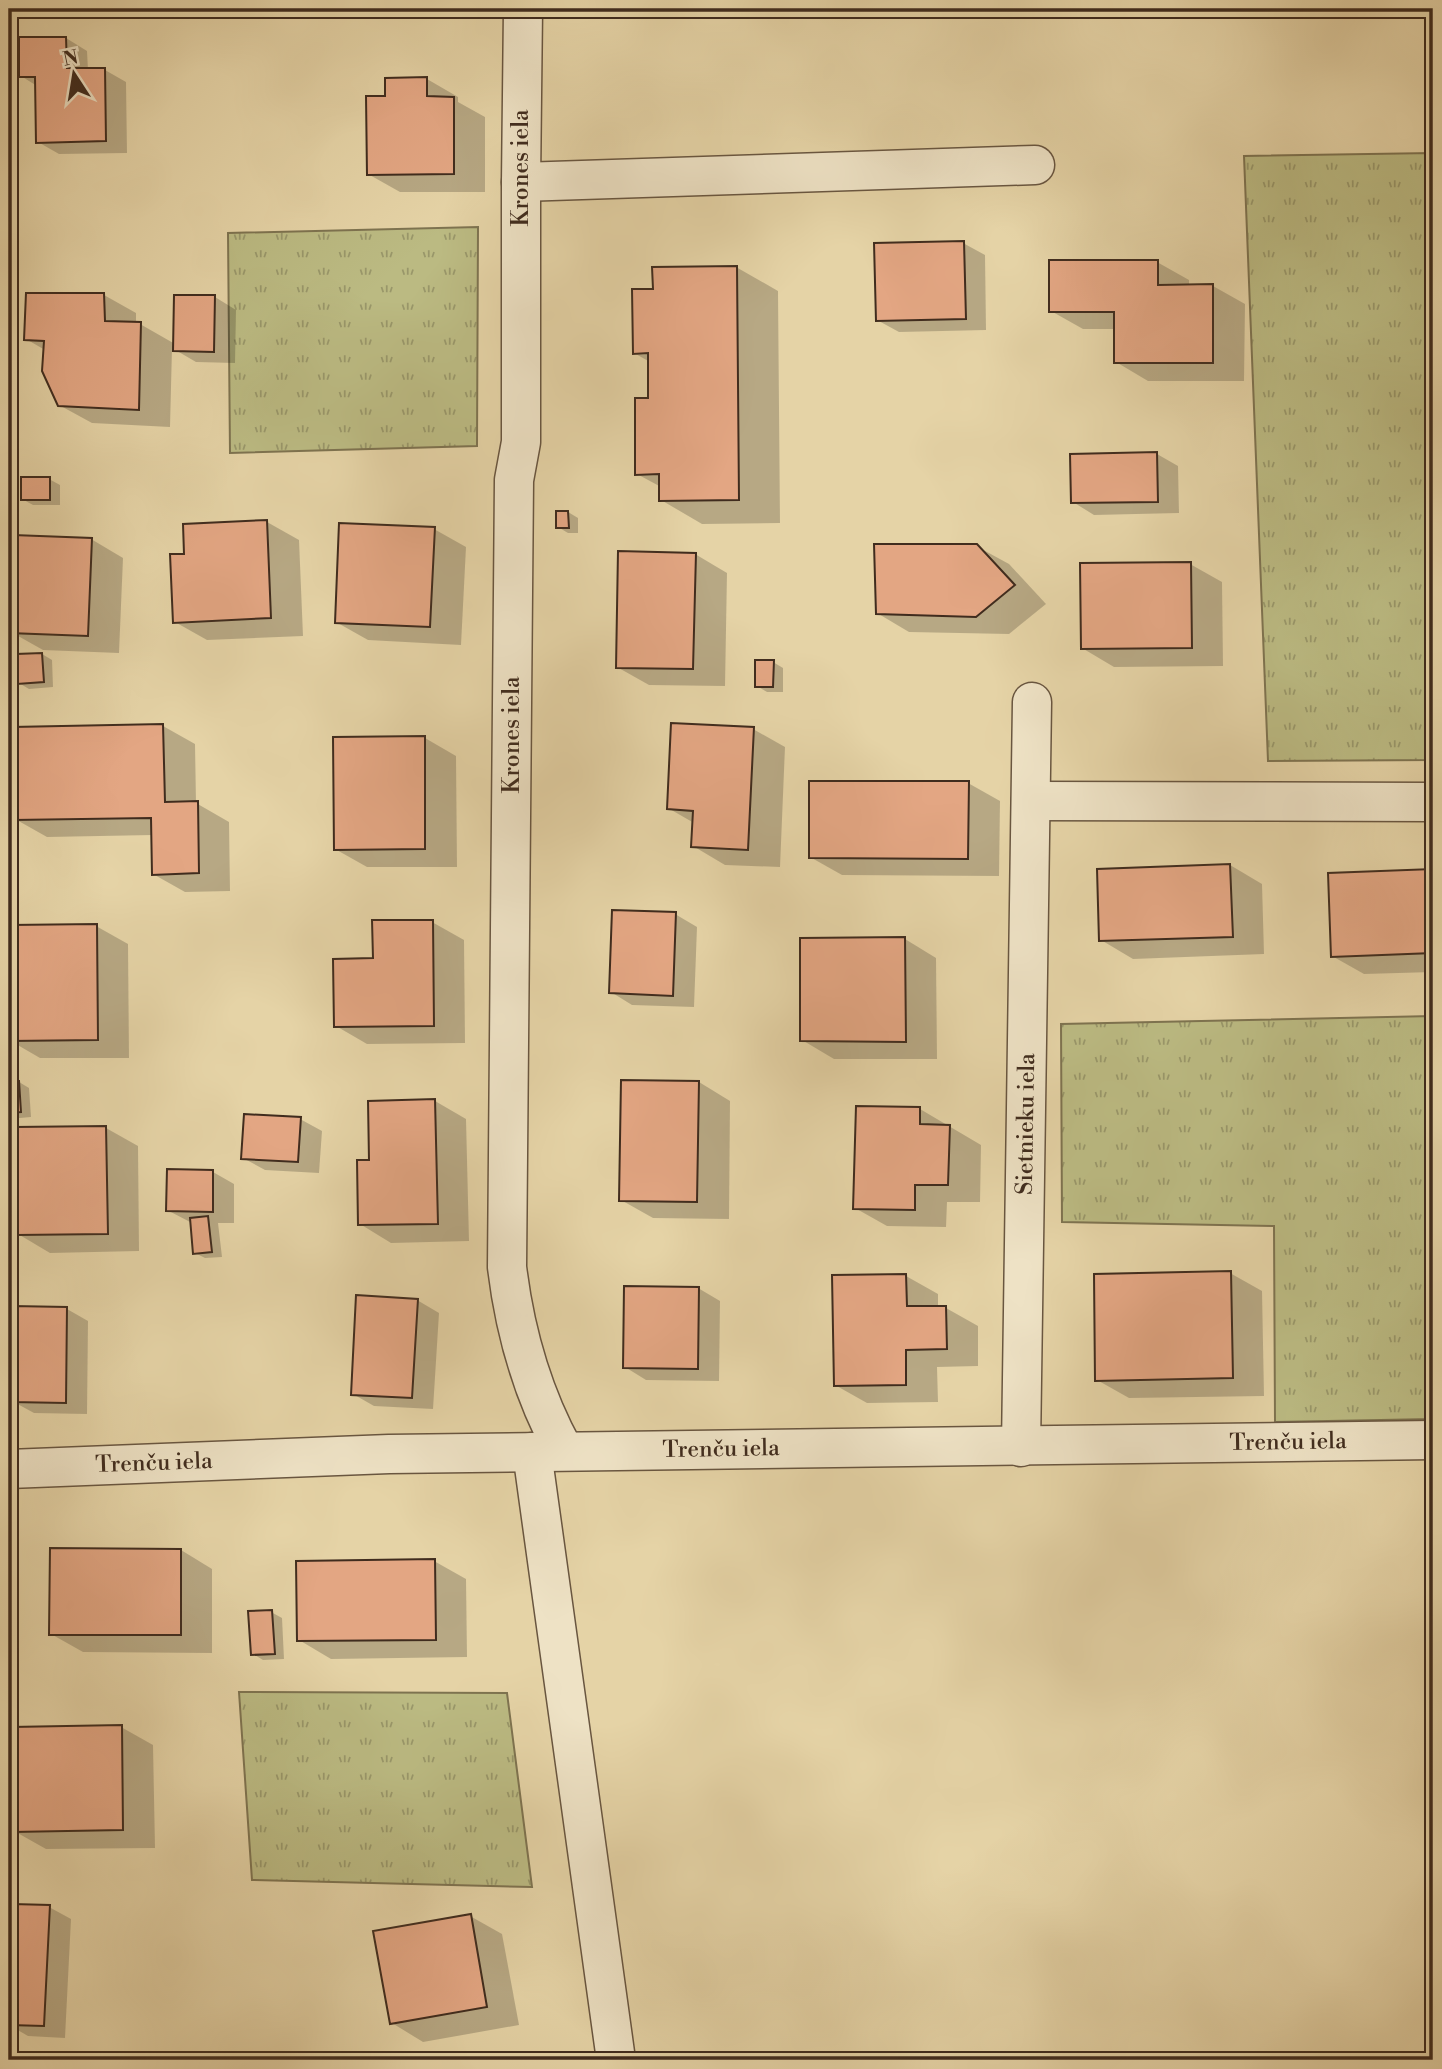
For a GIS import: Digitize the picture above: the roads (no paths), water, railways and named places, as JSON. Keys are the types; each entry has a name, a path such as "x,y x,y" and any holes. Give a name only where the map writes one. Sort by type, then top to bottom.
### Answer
{"street":[{"name":"Krones iela","path":"523,9 521,442 514,480 507,1267 510,1295 525,1362 546,1418 548,1452"},
{"path":"521,182 1035,166"},
{"name":"Sietnieku iela","path":"1021,1447 1032,702"},
{"path":"1031,801 1433,802"},
{"name":"Trenču iela","path":"9,1469 389,1454 1433,1440"},
{"path":"548,1452 616,2060"}]}
